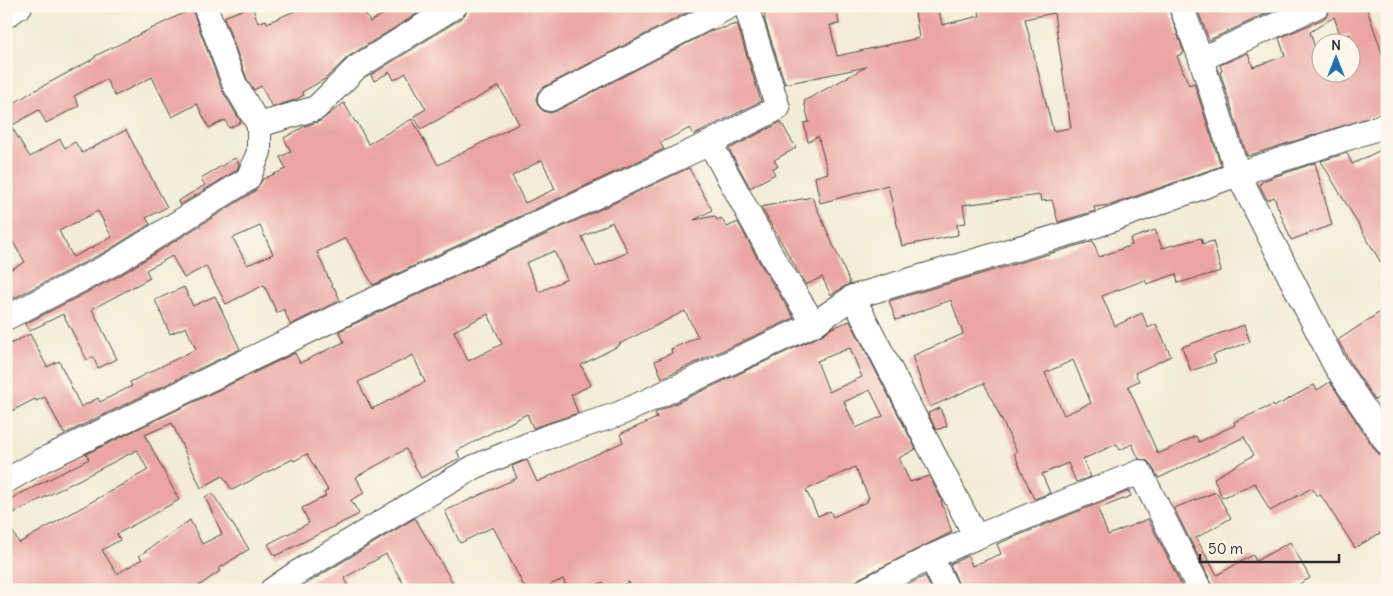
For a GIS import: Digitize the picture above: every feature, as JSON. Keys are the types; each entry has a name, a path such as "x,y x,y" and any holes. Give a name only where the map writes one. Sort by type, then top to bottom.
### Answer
{"street":[{"path":"6,16 20,6"},
{"path":"6,318 112,264 248,179 259,152 259,125 235,85 205,6"},
{"path":"259,125 316,108 356,68 455,6"},
{"path":"550,99 730,6"},
{"path":"6,481 43,460 356,308 710,143 778,108 746,6"},
{"path":"1181,6 1201,60 1238,174 1335,365 1387,444"},
{"path":"1201,60 1317,6"},
{"path":"272,590 295,574 474,467 545,438 620,414 814,324 853,297 1097,225 1238,174 1386,128"},
{"path":"710,143 773,258 814,324"},
{"path":"853,297 976,537"},
{"path":"866,590 931,557 976,537 1140,472 1200,590"},
{"path":"931,557 946,590"}],"building":[{"path":"252,6 258,23 266,20 267,23 306,6 361,6 370,22 397,6 412,6 417,14 349,56 325,79 302,92 304,95 295,100 272,107 261,86 254,90 247,79 224,17"},
{"path":"473,6 695,6 696,8 544,87 538,92 536,99 538,106 543,111 550,113 556,111 709,32 737,24 761,101 694,135 690,128 660,143 664,149 373,285 346,238 317,252 340,300 290,325 284,309 277,313 264,285 226,304 206,266 184,278 172,256 146,270 150,278 92,309 117,359 98,368 93,357 87,360 63,314 29,331 25,324 119,276 255,191 263,179 286,169 280,157 291,152 284,138 305,126 320,121 344,103 355,122 357,122 368,144 412,119 438,165 519,124 499,86 421,129 414,116 426,109 406,73 394,80 390,72 374,81 371,75 462,18 468,9","holes":["542,160 555,189 525,203 512,176","260,226 273,254 247,265 233,238"]},
{"path":"764,6 836,6 839,24 830,25 837,56 919,38 914,6 938,6 942,25 980,16 978,6 1168,6 1184,53 1177,56 1189,85 1194,83 1221,166 1111,205 1094,207 1095,211 1058,222 1052,200 1041,201 1040,195 963,205 966,223 957,224 958,235 902,246 888,185 820,203 815,177 828,173 818,136 808,142 804,123 809,122 804,101 866,67 785,84 765,21","holes":["1054,13 1071,128 1053,131 1025,19"]},
{"path":"1196,6 1283,6 1209,40"},
{"path":"1331,6 1366,6 1382,53 1387,52 1387,112 1247,156 1220,72 1222,71 1220,65 1248,53 1253,67 1285,56 1279,38 1323,19 1328,14"},
{"path":"192,9 222,90 241,122 229,128 225,120 209,128 197,104 172,117 152,77 115,96 106,79 74,96 79,106 46,123 39,110 11,126 30,157 60,139 65,148 75,142 82,153 126,130 167,207 146,218 150,224 105,252 6,302 6,272 25,262 6,231 6,175 12,171 6,161 6,108 95,58 95,56","holes":["98,211 112,237 73,257 59,231"]},
{"path":"781,122 796,148 774,160 778,166 772,169 775,174 750,188 729,149"},
{"path":"1387,147 1387,273 1321,161 1347,153 1352,164"},
{"path":"235,158 239,164 237,170 180,205 178,201 205,185 201,178"},
{"path":"1315,163 1332,225 1291,240 1274,197 1267,200 1259,184 1262,181"},
{"path":"689,168 712,210 694,220 715,216 717,220 721,218 727,227 738,222 761,265 794,318 662,378 655,361 672,353 671,349 698,337 685,311 581,365 591,385 571,395 578,413 533,428 527,414 457,451 460,458 421,478 406,449 356,477 364,493 351,500 359,514 275,556 268,544 309,523 302,508 326,496 324,493 328,490 307,454 294,461 293,459 232,490 223,476 201,488 172,423 145,435 179,500 117,534 120,540 102,550 117,574 142,559 139,556 190,520 202,544 222,534 205,497 212,493 249,549 218,569 220,571 193,590 6,590 6,520 19,543 148,470 137,450 6,517 6,501 89,459 86,454 295,353 300,363 344,342 339,331","holes":["612,222 628,252 596,267 582,237","554,251 567,279 539,292 526,263","488,314 502,344 468,361 454,331","413,355 425,382 372,409 358,382"]},
{"path":"812,197 850,283 831,295 822,277 806,285 761,207"},
{"path":"1155,230 1162,248 1201,238 1203,244 1213,241 1221,271 1178,283 1176,274 1147,284 1145,280 1102,296 1115,326 1142,313 1148,328 1156,324 1171,356 1135,373 1139,381 1128,386 1158,454 1196,436 1199,442 1235,425 1234,422 1273,405 1274,407 1314,385 1317,390 1330,382 1376,451 1380,455 1387,457 1387,529 1355,548 1320,494 1317,496 1312,488 1270,511 1255,483 1222,498 1214,478 1254,455 1244,437 1159,478 1148,461 1139,459 1132,444 1120,450 1117,444 1083,459 1091,477 1076,482 1068,463 1042,474 1050,493 1034,499 1014,453 1017,452 984,383 930,407 912,356 963,334 951,300 896,320 889,301 1093,241 1099,257 1132,245 1130,239","holes":["1073,360 1091,403 1064,415 1045,373"]},
{"path":"184,287 193,306 215,296 240,349 64,434 45,397 36,401 35,399 6,414 6,346 30,334 47,367 59,361 81,407 98,398 100,402 132,386 130,382 196,349 186,327 170,334 155,300"},
{"path":"1387,309 1387,392 1375,400 1354,369 1338,340"},
{"path":"850,321 916,449 899,458 910,482 929,476 942,500 952,532 860,578 854,583 852,590 632,590 629,582 613,590 607,590 603,582 586,590 568,590 563,579 539,590 526,590 493,527 460,543 445,511 517,478 512,466 527,460 537,482 623,442 620,434 657,418 655,413 820,336 832,328","holes":["850,348 862,377 829,392 817,361","870,390 883,416 856,428 844,402","855,467 869,498 867,499 868,501 833,517 830,511 818,516 806,490"]},
{"path":"1244,325 1250,342 1213,355 1216,362 1191,371 1182,347"},
{"path":"940,408 947,426 936,430 928,413"},
{"path":"1129,491 1131,496 1098,509 1108,535 1148,519 1184,590 961,590 950,564 968,556 972,566 1001,554 997,544"},
{"path":"1216,492 1231,518 1196,538 1217,575 1253,555 1256,561 1290,542 1310,578 1289,590 1214,590 1174,508"},
{"path":"415,518 457,590 407,590 386,554 344,578 348,584 338,590 296,590"},
{"path":"925,576 932,590 897,590"}]}
